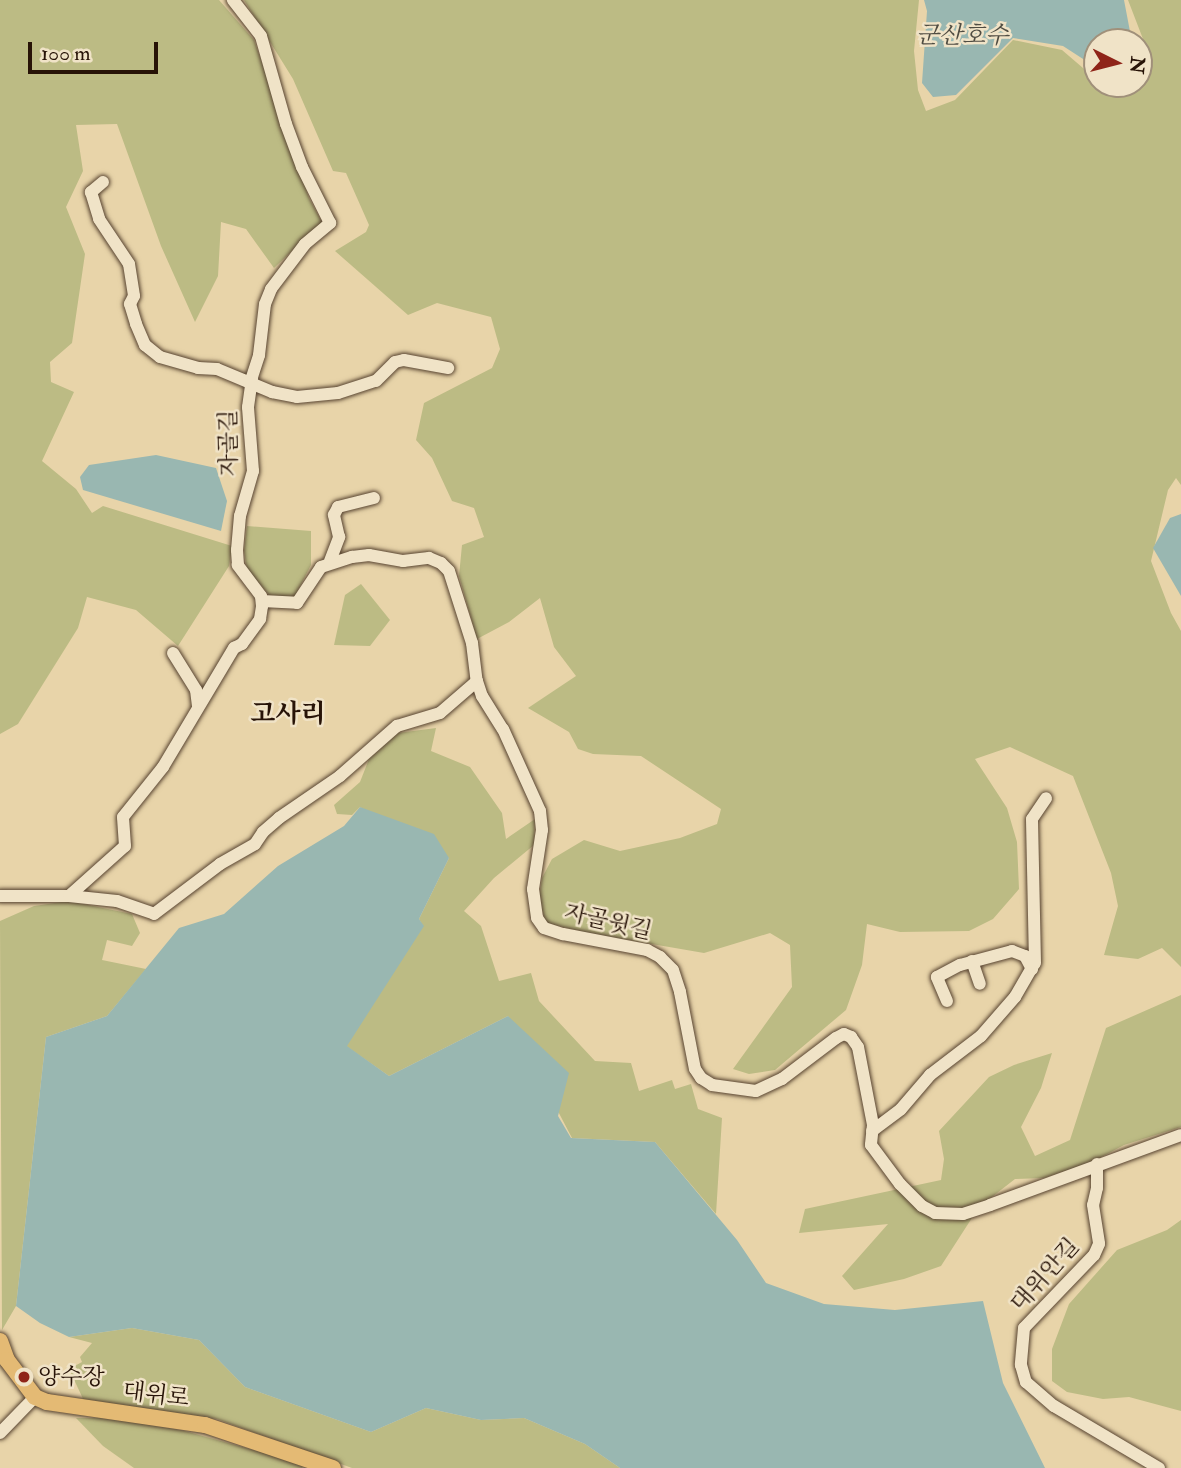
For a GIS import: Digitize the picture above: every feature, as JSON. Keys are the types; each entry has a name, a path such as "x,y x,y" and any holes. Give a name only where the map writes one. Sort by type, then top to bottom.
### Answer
{"main road":[{"path":"0,1341 7,1360 35,1397"},
{"name":"대위로","path":"35,1397 75,1408 205,1425 333,1468"}],"street":[{"name":"자골길","path":"233,0 261,36 286,124 302,167 330,223 305,244 271,289 265,304 248,407 253,471 240,516 237,550 242,572 253,584 262,601"},
{"path":"103,182 91,192 99,219 128,264 134,296 130,304 145,345 160,358 198,368 217,369 272,393 297,397 322,396 376,381 395,362 404,360 448,368"},
{"path":"69,895 125,846 123,817 163,767 233,648 242,645 260,619 262,601 297,603 311,577 330,561 339,537 334,516 338,507 374,498"},
{"name":"자골윗길","path":"330,561 369,555 403,561 429,558 441,563 449,571 472,643 477,681 487,705 503,729 540,811 542,830 533,904 537,918 544,928 647,950 660,957 673,970 695,1069 701,1078 712,1085 727,1089 757,1091 782,1079 836,1038 844,1034 851,1037 858,1047 873,1125 871,1145 922,1206 935,1213 963,1214 1181,1135"},
{"path":"173,653 196,690 198,708"},
{"path":"0,896 69,895 117,901 154,914 220,864 255,844 262,832 340,776 397,726 440,713 477,681"},
{"path":"872,1131 901,1110 930,1075 981,1036 1015,997 1031,969 1035,953 1031,819 1046,798"},
{"path":"947,1001 937,977 972,961 1012,951 1026,956 1031,969"},
{"path":"972,961 980,984"},
{"name":"대위안길","path":"1097,1164 1097,1188 1093,1205 1099,1244 1094,1255 1024,1328 1021,1365 1026,1382 1054,1406 1159,1468"},
{"path":"0,1433 35,1397"}],"shaded area":[{"path":"0,0 219,0 254,40 309,198 322,222 274,268 246,229 221,222 218,276 195,322 161,246 117,124 76,125 83,171 66,207 85,254 72,343 50,362 51,382 74,392 42,461 76,489 92,513 103,506 232,546 229,566 178,646 136,610 87,597 78,628 18,724 0,734"},
{"path":"244,0 919,0 914,51 918,90 926,111 955,100 1013,40 1062,50 1083,68 1083,98 1153,98 1153,28 1139,28 1128,0 1181,0 1181,485 1176,478 1168,490 1151,561 1171,613 1181,631 1181,967 1162,948 1138,959 1104,955 1118,906 1111,873 1073,776 1010,747 975,759 1007,808 1017,842 1019,889 993,919 969,931 900,932 867,924 862,965 846,1010 775,1070 749,1074 733,1069 792,987 790,945 770,933 704,953 546,923 539,899 542,878 552,859 584,840 620,851 680,838 717,824 721,809 641,756 593,754 578,749 569,732 528,708 576,676 554,647 540,598 509,622 477,639 459,576 462,545 484,537 474,508 452,501 432,458 416,440 424,403 492,368 500,349 491,317 437,303 408,315 335,251 366,232 369,225 346,173 333,171 293,79"},
{"path":"247,526 311,531 311,565 294,598 275,602 247,569 244,551"},
{"path":"361,584 390,620 370,646 334,645 345,595"},
{"path":"436,728 431,751 470,767 502,813 506,839 535,819 534,845 494,878 464,911 481,926 499,981 531,973 539,1001 595,1061 631,1063 639,1091 672,1080 675,1089 691,1084 698,1109 722,1118 716,1214 655,1142 572,1138 508,1016 389,1076 346,1046 423,926 419,919 449,858 360,807 352,815 337,814 334,805 360,782 369,759 398,733"},
{"path":"69,901 132,914 140,933 132,946 107,940 102,960 146,969 107,1016 46,1037 16,1306 2,1330 0,921 34,906"},
{"path":"1181,995 1181,1127 1124,1145 1090,1163 1044,1178 1015,1179 979,1207 941,1266 904,1279 854,1290 842,1276 888,1224 799,1233 805,1209 941,1180 944,1159 939,1131 989,1077 1014,1065 1052,1053 1041,1088 1021,1127 1035,1156 1070,1140 1106,1028"},
{"path":"1181,1220 1181,1411 1129,1397 1103,1399 1067,1392 1052,1381 1052,1349 1069,1304 1117,1250 1167,1230"},
{"path":"132,1328 199,1340 245,1387 371,1432 426,1408 481,1420 524,1418 585,1444 620,1468 352,1468 217,1419 85,1403 69,1369 82,1362 80,1357 92,1343 69,1337"},
{"path":"76,1418 107,1418 181,1430 304,1464 302,1468 134,1468 103,1446"}],"water":[{"name":"군산호수","path":"924,0 1124,0 1129,28 1083,28 1083,59 1063,46 1013,38 956,95 933,97 922,83 927,11"},
{"path":"156,455 216,468 227,501 221,531 83,490 80,477 89,465"},
{"path":"1181,514 1181,596 1153,548 1170,518"},
{"path":"360,807 434,834 449,858 419,919 424,926 347,1046 389,1076 508,1016 569,1073 558,1116 571,1138 655,1142 737,1240 766,1283 824,1304 895,1310 983,1301 1003,1383 1045,1468 620,1468 585,1444 524,1418 481,1420 426,1408 371,1432 245,1387 199,1340 132,1328 69,1337 40,1323 16,1306 46,1037 107,1016 179,928 224,914 278,866 344,826"}],"place":[{"name":"양수장","path":"24,1377"}],"district":[{"name":"고사리","path":"288,715"}]}
